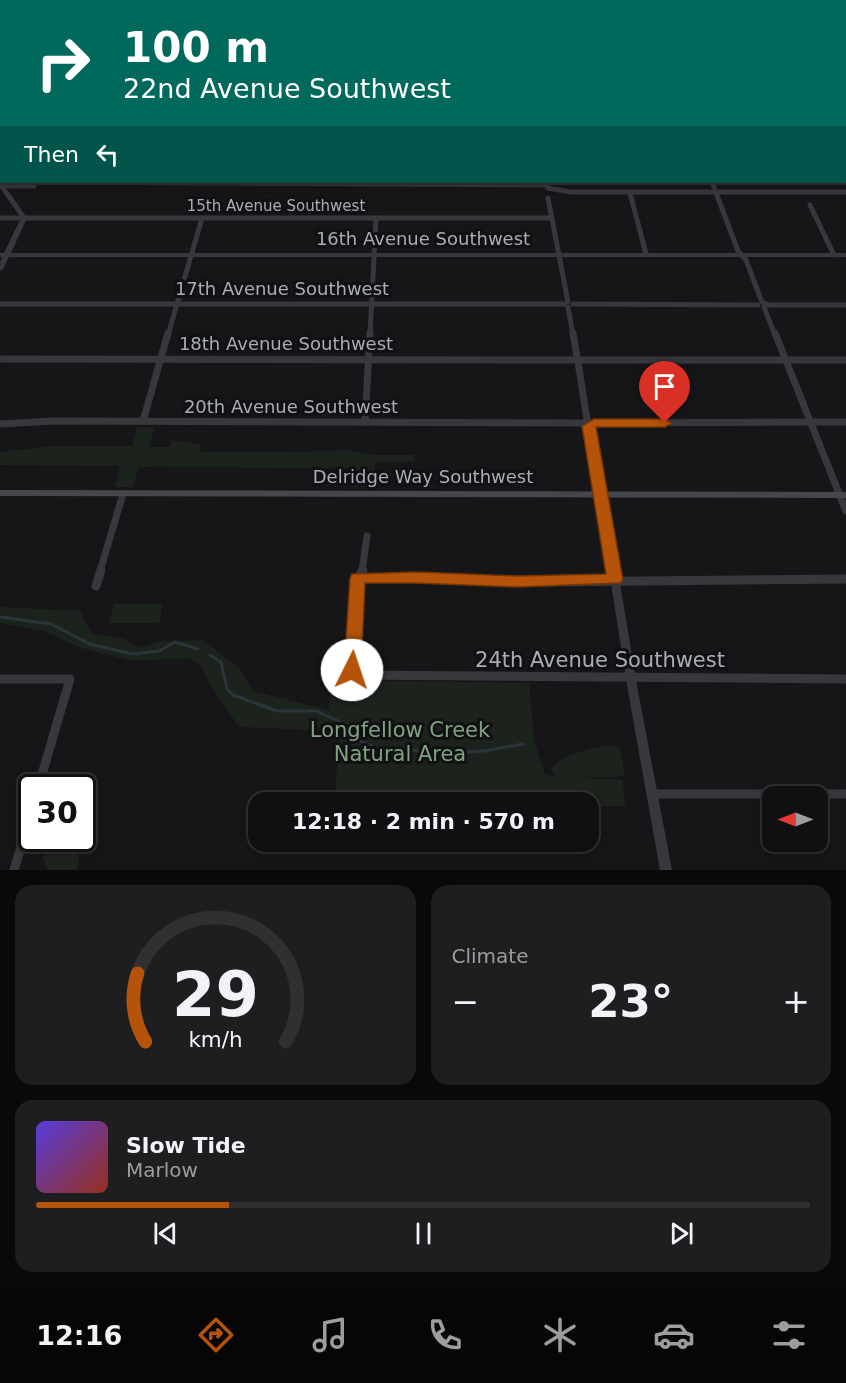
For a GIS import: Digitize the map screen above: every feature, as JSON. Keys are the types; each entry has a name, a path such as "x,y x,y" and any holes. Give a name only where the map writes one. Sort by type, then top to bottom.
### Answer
{"main road":[{"name":"Delridge Way Southwest","path":"0,493 843,495"}],"street":[{"path":"1,185 195,187 210,183 544,183 551,189 570,192 846,192"},
{"path":"712,183 843,495 846,511"},
{"path":"0,269 4,255 24,218 1,185"},
{"path":"630,193 646,254"},
{"path":"548,198 666,870"},
{"path":"810,205 834,255"},
{"name":"15th Avenue Southwest","path":"0,218 552,218"},
{"path":"143,421 202,218"},
{"path":"365,422 376,218"},
{"name":"16th Avenue Southwest","path":"4,255 846,255"},
{"name":"17th Avenue Southwest","path":"0,304 846,305"},
{"name":"18th Avenue Southwest","path":"0,359 846,360"},
{"name":"20th Avenue Southwest","path":"0,424 53,421 846,422"},
{"path":"96,586 123,494"},
{"path":"358,578 363,569 367,536"},
{"path":"358,578 416,577 517,582 846,579"},
{"name":"24th Avenue Southwest","path":"358,578 354,674 360,676 846,679"},
{"path":"0,679 69,679 42,774"},
{"path":"652,794 846,794"},
{"path":"14,870 19,852"}],"green space":[{"path":"137,427 154,428 149,447 170,447 172,440 201,445 200,452 352,451 375,455 414,455 414,461 375,462 374,487 352,487 352,468 139,467 133,487 115,487 120,466 0,465 0,452 55,446 132,446"},
{"path":"114,604 163,604 159,623 109,623"},
{"name":"Longfellow Creek Natural Area","path":"0,607 80,611 92,634 125,639 138,648 162,641 203,640 240,669 253,691 329,710 331,680 529,683 534,740 545,775 555,776 551,769 573,754 592,748 619,747 625,774 617,777 575,777 622,780 626,806 599,806 599,792 336,792 339,731 239,727 209,683 201,666 191,659 128,660 82,648 43,631 0,623"},
{"path":"48,852 77,852 79,858 77,870 48,870 42,857"}],"waterway":[{"path":"0,617 51,624 90,644 132,654 159,651 175,642 198,649"},
{"path":"210,655 221,662 227,689 233,695 277,711 316,711 347,725 350,736 376,748 399,748 437,754 484,751 523,744"}],"route":[{"path":"352,670 358,578 416,577 517,582 615,580 589,426 594,423 665,423"}]}
